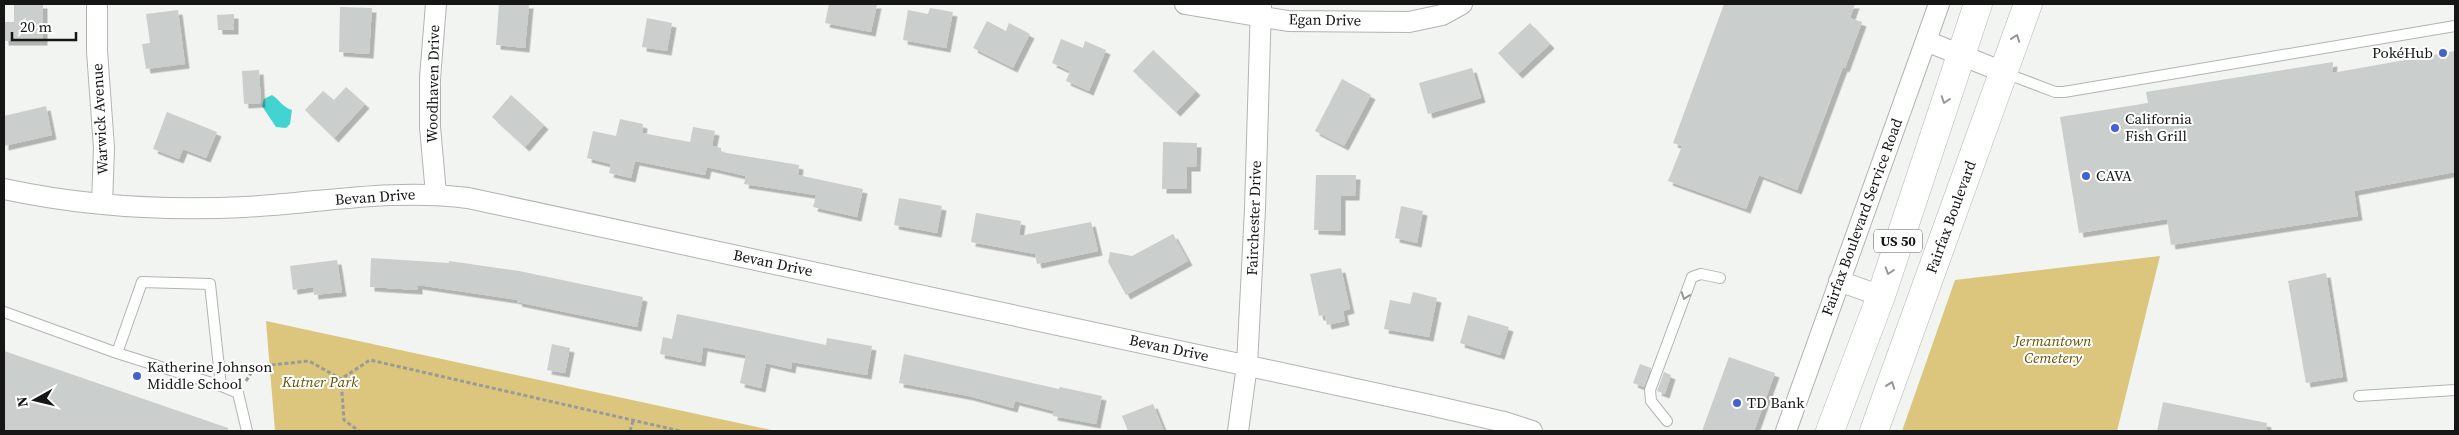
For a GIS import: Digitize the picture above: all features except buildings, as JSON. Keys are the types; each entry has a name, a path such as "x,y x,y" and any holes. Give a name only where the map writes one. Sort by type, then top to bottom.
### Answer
{"main road":[{"name":"US 50","path":"1830,431 1881,296 1978,4"},
{"name":"Fairfax Boulevard","path":"1874,431 2028,4"}],"street":[{"name":"Warwick Avenue","path":"97,4 97,51 104,148 102,204"},
{"name":"Woodhaven Drive","path":"436,4 430,78 430,127 436,194"},
{"name":"Egan Drive","path":"1185,4 1261,10 1288,20 1409,22 1442,15 1462,4"},
{"name":"Fairfax Boulevard Service Road","path":"1786,431 1939,4"},
{"name":"Fairchester Drive","path":"1238,431 1247,365 1255,208 1261,10"},
{"path":"1926,40 2003,72"},
{"name":"Bevan Drive","path":"4,189 47,198 102,204 185,209 436,194 468,198 1430,404 1504,422 1532,431"},
{"path":"1839,281 1881,296"}],"lane":[{"path":"2003,72 2055,92 2064,92 2455,26"},
{"path":"1667,421 1651,401 1650,390 1692,277 1701,274 1720,278"},
{"path":"116,353 142,282 210,284 221,386"},
{"path":"4,312 116,353 221,386 238,394 247,431"},
{"path":"2360,396 2455,390"}],"path":[{"path":"341,379 370,360 680,431"},
{"path":"238,394 253,370 261,366 309,361 341,379"},
{"path":"341,379 344,420 359,431"},
{"path":"630,431 634,420"}],"green space":[{"name":"Jermantown Cemetery","path":"2160,256 2117,431 1902,431 1955,280"},
{"name":"Kutner Park","path":"266,321 776,431 275,431"}],"water":[{"path":"272,95 292,110 290,124 286,128 276,127 262,106 264,99"}],"place":[{"name":"PokéHub","path":"2443,53"},
{"name":"California Fish Grill","path":"2115,128"},
{"name":"CAVA","path":"2086,176"},
{"name":"Katherine Johnson Middle School","path":"137,376"},
{"name":"TD Bank","path":"1737,403"}]}
